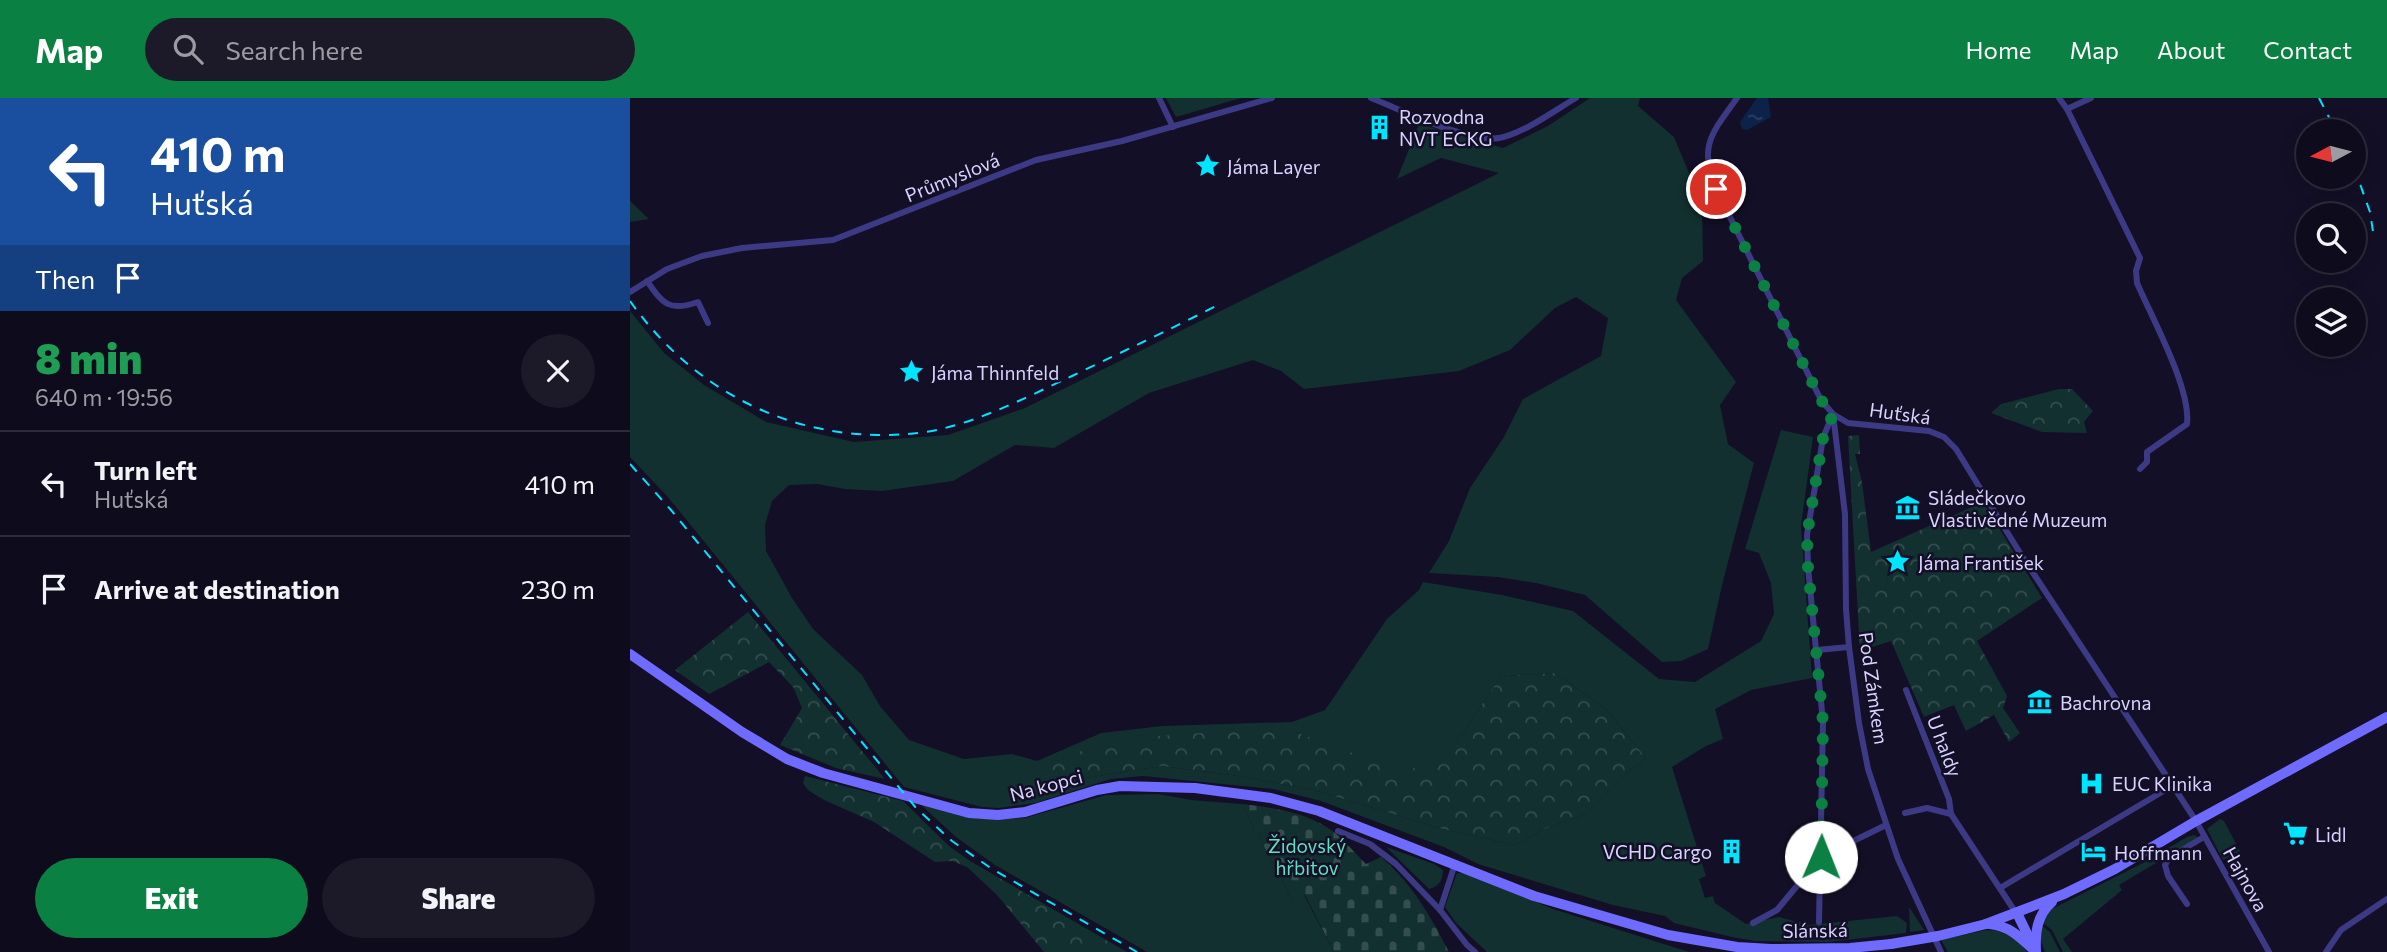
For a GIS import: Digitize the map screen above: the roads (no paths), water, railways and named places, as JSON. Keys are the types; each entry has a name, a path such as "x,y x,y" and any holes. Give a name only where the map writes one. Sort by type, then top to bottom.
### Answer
{"main road":[{"name":"Na kopci","path":"630,654 742,732 786,759 823,773 969,813 998,815 1025,812 1097,790 1121,786 1195,788 1271,798 1319,811 1455,864"},
{"name":"Slánská","path":"1455,864 1534,896 1684,939 1771,949 1850,948 1891,944 1986,924 2061,895 2115,869 2196,821 2387,717"},
{"path":"2036,952 2037,926 2043,910 2061,895"},
{"path":"2017,913 2036,952"},
{"path":"1986,924 2002,925 2036,952"}],"street":[{"path":"1159,98 1172,127"},
{"name":"Průmyslová","path":"630,292 681,263 716,252 833,240 1027,163 1172,127 1272,98"},
{"path":"1371,98 1464,134 1488,139 1511,134 1576,98"},
{"path":"1737,98 1712,136 1707,153 1708,167 1716,189 1821,400 1833,414 1823,438 1807,535 1823,722 1819,922"},
{"path":"2059,98 2067,109 2140,258 2136,271 2137,283 2188,405 2187,424 2147,452 2147,462 2140,469"},
{"path":"2067,109 2091,98"},
{"path":"647,281 659,298 672,307 698,302 708,323"},
{"name":"Pod Zámkem","path":"1833,414 1845,514 1849,647 1868,769 1886,825 1917,903 1941,952"},
{"name":"Huťská","path":"1833,414 1848,423 1929,431 1944,438 1956,449 2020,553 2196,821"},
{"path":"1817,650 1849,647"},
{"name":"U haldy","path":"1906,690 1949,799 1951,814"},
{"path":"2000,888 2172,786"},
{"path":"1905,813 1927,808 1951,814 2017,913"},
{"name":"Hajnova","path":"2196,821 2269,952"},
{"name":"Slánská","path":"1753,923 1777,910 1821,857 1886,825"},
{"path":"1338,831 1370,844 1396,864 1475,952"},
{"path":"2187,904 2168,876 2165,865 2170,857 2204,836"},
{"path":"1440,910 1455,864"},
{"path":"2326,952 2342,930 2387,899"}],"water":[{"path":"1757,98 1768,98 1771,117 1747,130 1742,129 1740,122"}],"railway":[{"path":"2319,98 2330,119"},
{"path":"2362,189 2370,212 2374,238"},
{"path":"630,301 653,330 679,356 707,379 737,398 804,425 839,432 877,435 928,432 978,418 1041,391 1220,304"},
{"path":"630,464 671,510 916,808 952,841 992,869 1137,952"}],"place":[{"name":"Rozvodna NVT ECKG","path":"1379,127"},
{"name":"Jáma Layer","path":"1207,166"},
{"name":"Jáma Thinnfeld","path":"911,372"},
{"name":"Sládečkovo Vlastivědné Muzeum","path":"1908,508"},
{"name":"Jáma František","path":"1898,562"},
{"name":"Bachrovna","path":"2040,702"},
{"name":"EUC Klinika","path":"2092,783"},
{"name":"Lidl","path":"2295,834"},
{"name":"VCHD Cargo","path":"1732,851"},
{"name":"Hoffmann","path":"2094,852"}],"park label":[{"name":"Židovský hřbitov","path":"1307,856"}]}
